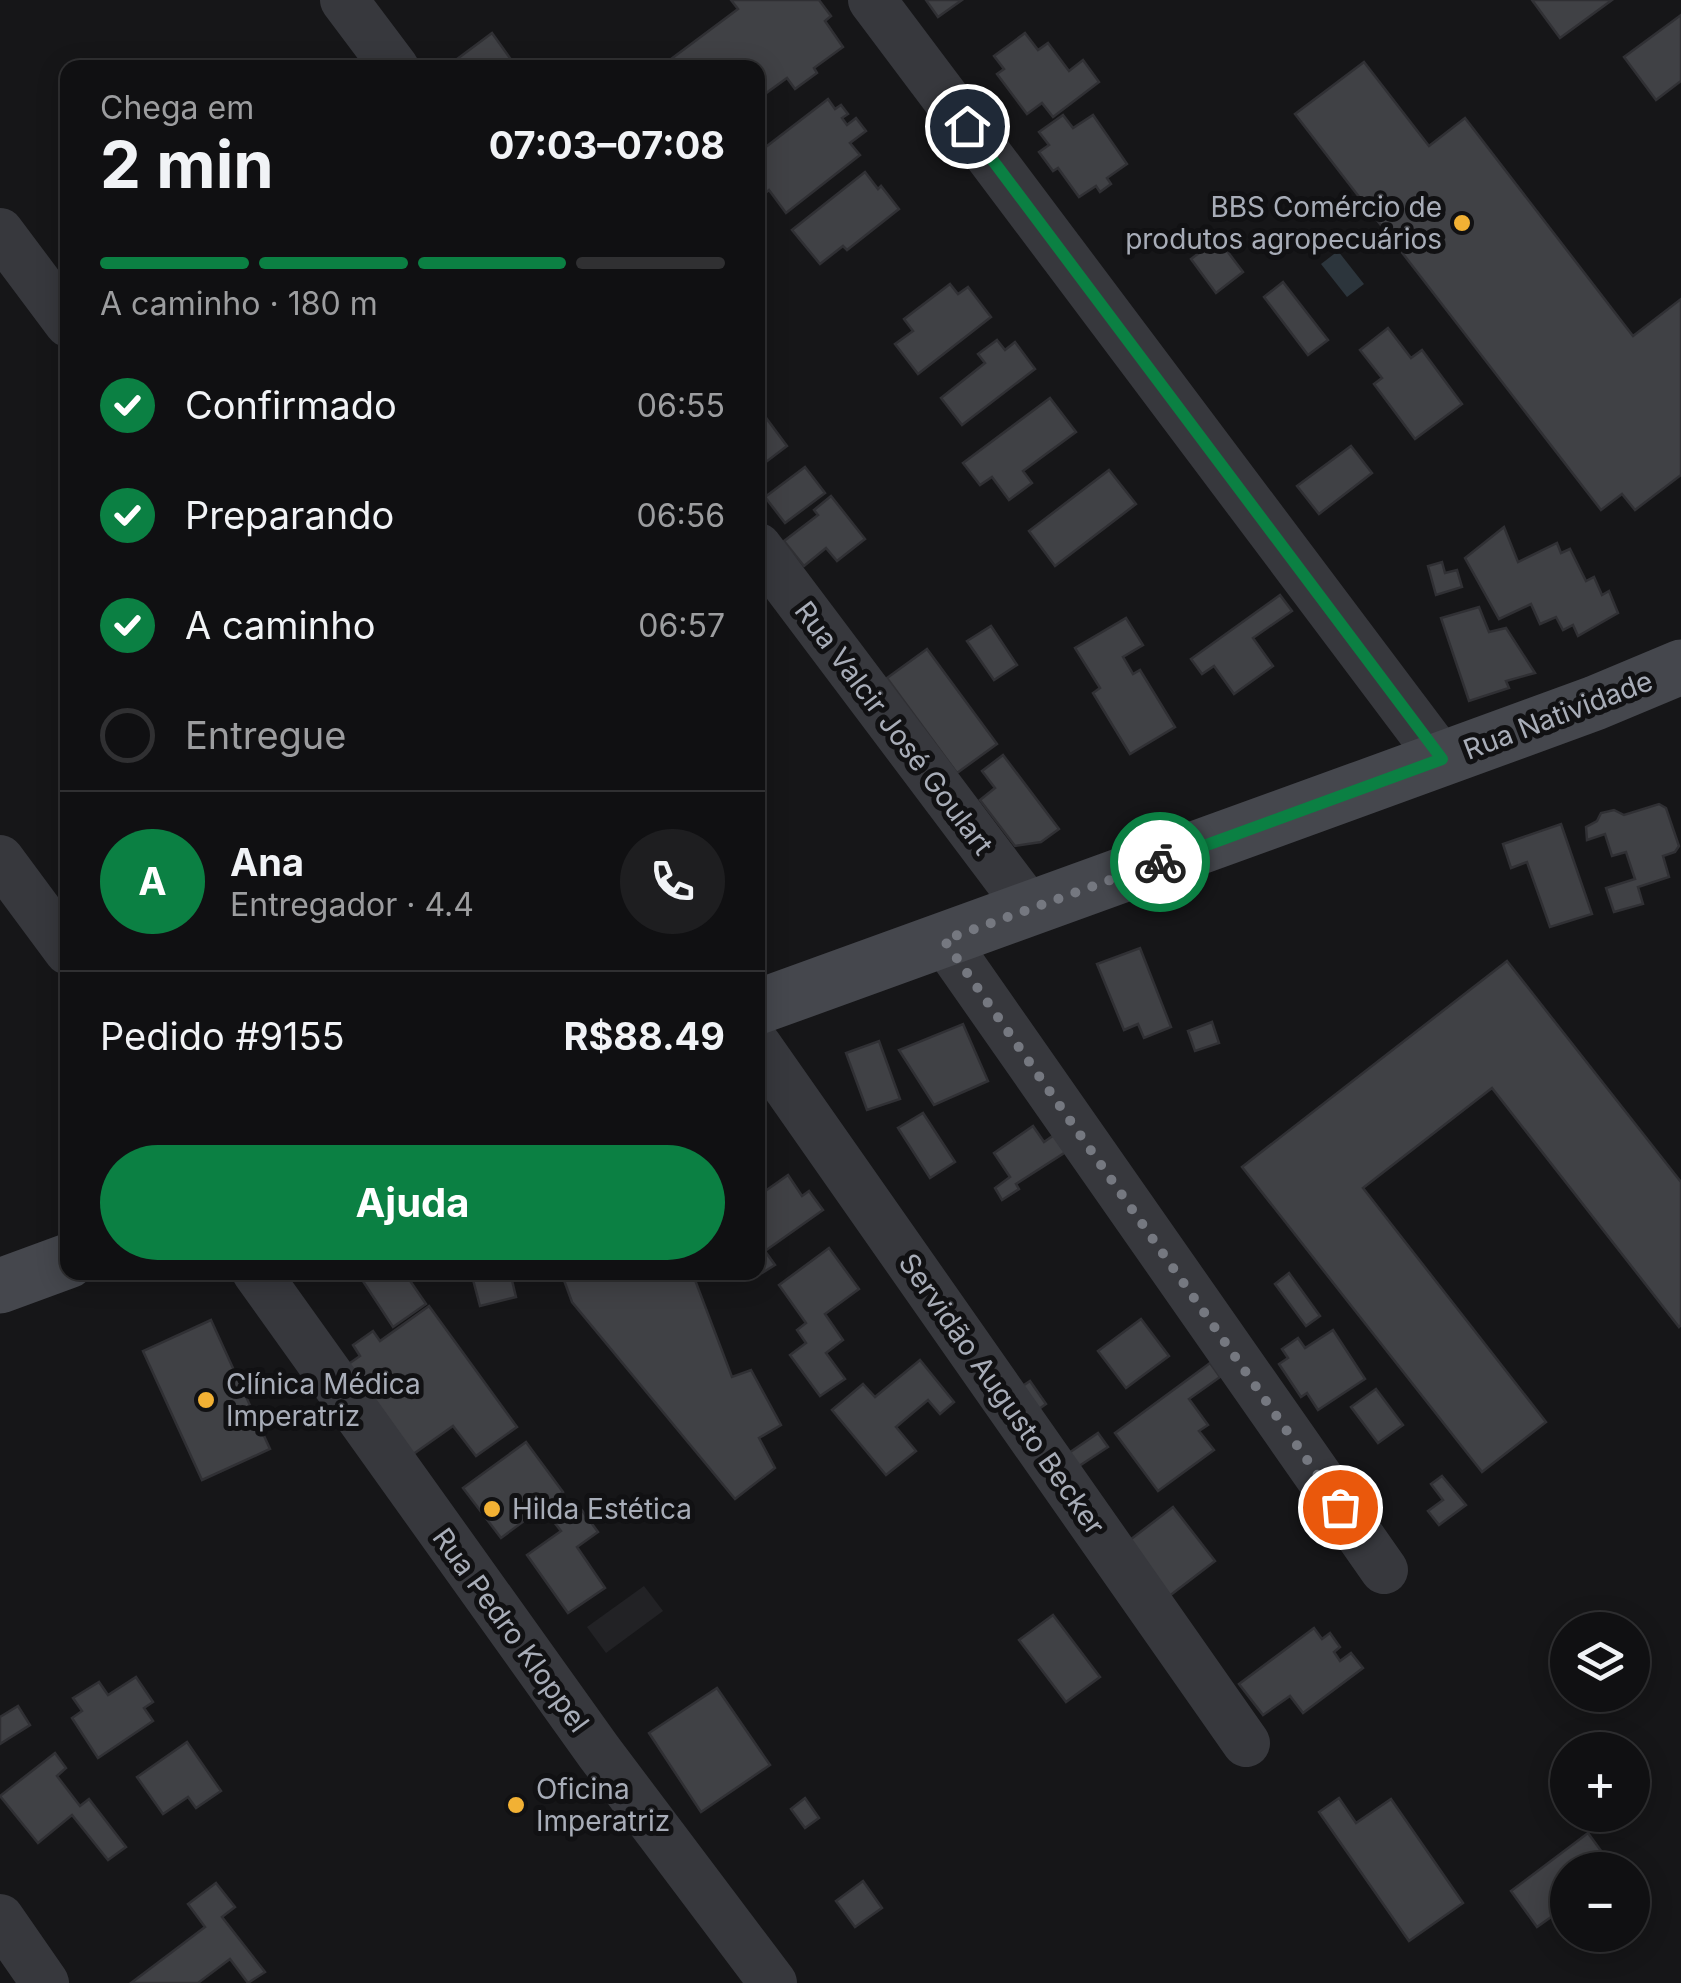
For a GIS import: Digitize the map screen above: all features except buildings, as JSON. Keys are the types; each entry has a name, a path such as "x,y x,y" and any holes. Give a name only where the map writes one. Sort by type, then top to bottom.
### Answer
{"main road":[{"name":"Rua Natividade","path":"765,1004 1595,703 1681,667"},
{"path":"0,1286 60,1264"}],"street":[{"path":"344,0 389,60"},
{"path":"872,0 1442,759"},
{"path":"0,232 60,312"},
{"name":"Rua Valcir José Goulart","path":"765,556 1031,910"},
{"path":"0,859 60,941"},
{"path":"944,940 1384,1570"},
{"name":"Servidão Augusto Becker","path":"765,1056 1246,1743"},
{"name":"Rua Pedro Kloppel","path":"262,1280 599,1752 773,1983"},
{"path":"0,1918 45,1983"}],"shaded area":[{"path":"1338,251 1364,284 1347,297 1321,264"},
{"path":"644,1586 663,1611 606,1653 587,1627"}],"way so far":[{"path":"1160,862 944,940 1340,1507"}],"place":[{"name":"BBS Comércio de produtos agropecuários","path":"1462,223"},
{"name":"Clínica Médica Imperatriz","path":"206,1400"},
{"name":"Hilda Estética","path":"492,1509"},
{"name":"Oficina Imperatriz","path":"516,1805"}],"route":[{"path":"967,126 1442,759 1160,862"}]}
